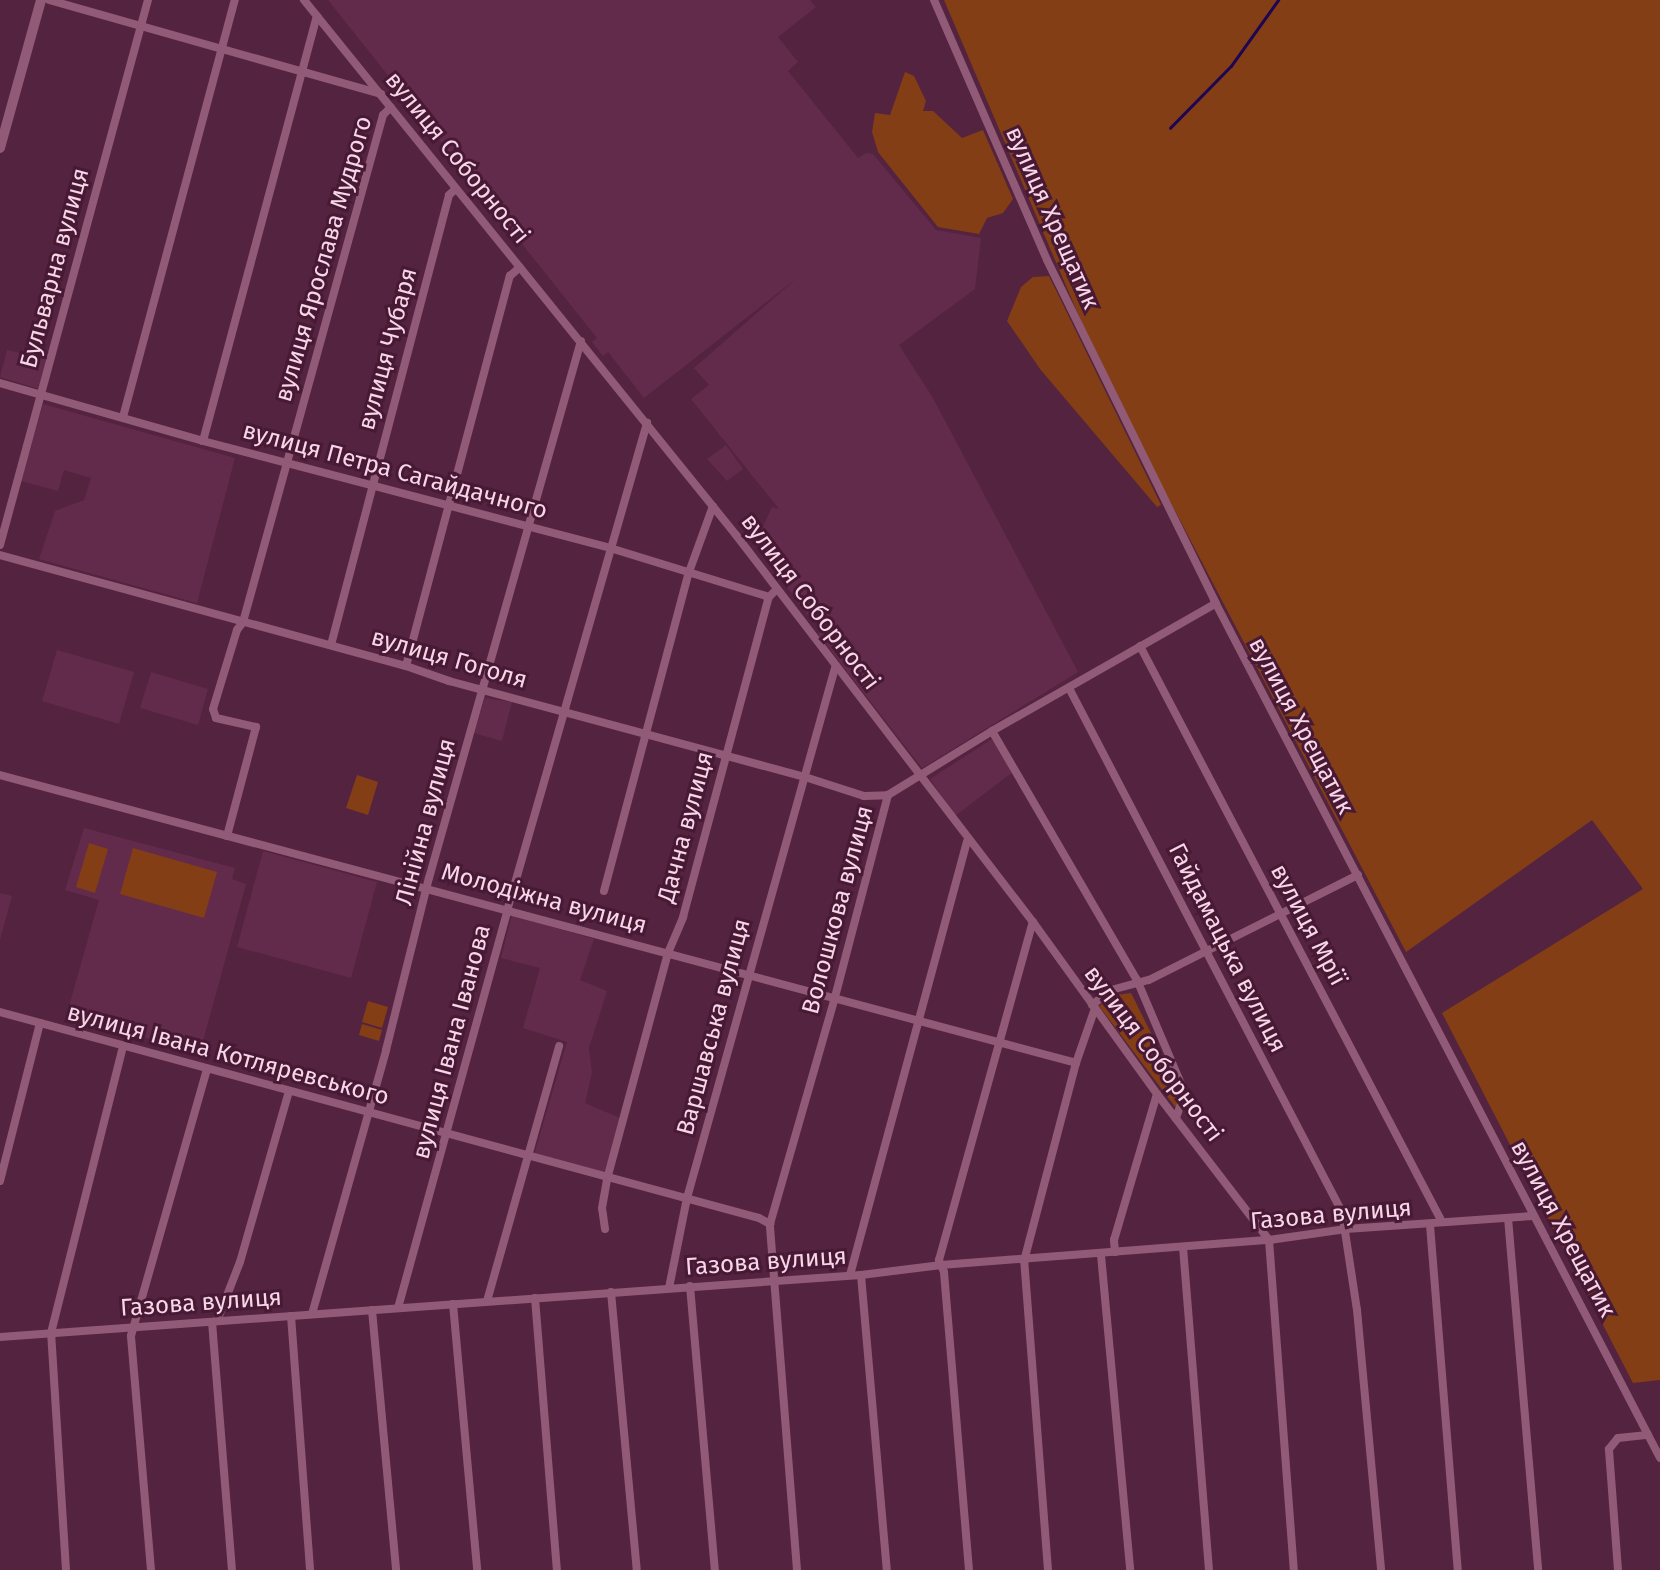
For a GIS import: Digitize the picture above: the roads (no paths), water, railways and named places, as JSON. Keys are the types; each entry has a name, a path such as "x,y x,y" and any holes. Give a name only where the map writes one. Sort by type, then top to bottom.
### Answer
{"street":[{"path":"0,148 41,0"},
{"path":"49,0 381,94"},
{"name":"Бульварна вулиця","path":"0,545 148,0"},
{"path":"122,417 235,0"},
{"name":"вулиця Соборності","path":"304,0 713,506 967,841 1033,922 1157,1094 1269,1240"},
{"name":"вулиця Хрещатик","path":"934,0 1047,260 1216,603 1660,1458"},
{"path":"203,441 317,16"},
{"name":"вулиця Ярослава Мудрого","path":"227,836 256,727 216,718 213,709 237,630 243,622 383,115 391,107"},
{"name":"вулиця Чубаря","path":"331,645 449,195 456,189"},
{"path":"407,666 510,276 520,267"},
{"name":"Лінійна вулиця","path":"312,1314 581,341"},
{"name":"вулиця Петра Сагайдачного","path":"0,383 203,441 448,503 610,548 769,597"},
{"name":"вулиця Івана Іванова","path":"398,1308 507,911 647,423"},
{"path":"604,891 689,572 713,506"},
{"name":"вулиця Гоголя","path":"0,555 407,666 483,690 864,796 888,796"},
{"path":"769,597 777,590"},
{"name":"Дачна вулиця","path":"606,1229 602,1208 607,1179 667,953 683,917 769,597"},
{"name":"Волошкова вулиця","path":"797,1570 770,1224 835,997 888,796 992,731 1216,603"},
{"name":"вулиця Мрії","path":"1140,646 1441,1222"},
{"name":"Варшавська вулиця","path":"669,1288 687,1198 719,1089 747,974 835,668"},
{"name":"Гайдамацька вулиця","path":"1069,688 1342,1212 1357,1310 1381,1570"},
{"path":"992,731 1137,985 1185,1093 1175,1118"},
{"name":"Молодіжна вулиця","path":"0,775 428,887 507,911 1076,1063"},
{"path":"850,1275 967,841"},
{"path":"1048,1570 1024,1261 1093,1007 1111,990 1137,985 1358,875"},
{"path":"969,1570 944,1272 939,1260 1033,922"},
{"name":"вулиця Івана Котляревського","path":"0,1012 607,1179 687,1198 770,1224"},
{"path":"0,1181 40,1023"},
{"path":"66,1570 51,1334 123,1046"},
{"path":"487,1301 559,1046"},
{"path":"151,1570 131,1336 207,1069"},
{"path":"232,1570 215,1321 240,1262 289,1091"},
{"path":"1115,1252 1114,1240 1157,1094"},
{"name":"Газова вулиця","path":"0,1337 861,1275 941,1265 1024,1261 1269,1240 1346,1228 1430,1225 1534,1216"},
{"path":"1508,1218 1538,1570"},
{"path":"1430,1225 1458,1570"},
{"path":"1269,1240 1294,1570"},
{"path":"1183,1247 1209,1570"},
{"path":"1101,1255 1130,1570"},
{"path":"861,1275 887,1570"},
{"path":"691,1286 715,1570"},
{"path":"611,1292 637,1570"},
{"path":"535,1298 557,1570"},
{"path":"453,1304 477,1570"},
{"path":"372,1310 396,1570"},
{"path":"291,1316 310,1570"},
{"path":"1618,1570 1609,1449 1618,1438 1648,1435"}],"waterway":[{"path":"1170,128 1231,66 1278,0"}]}
